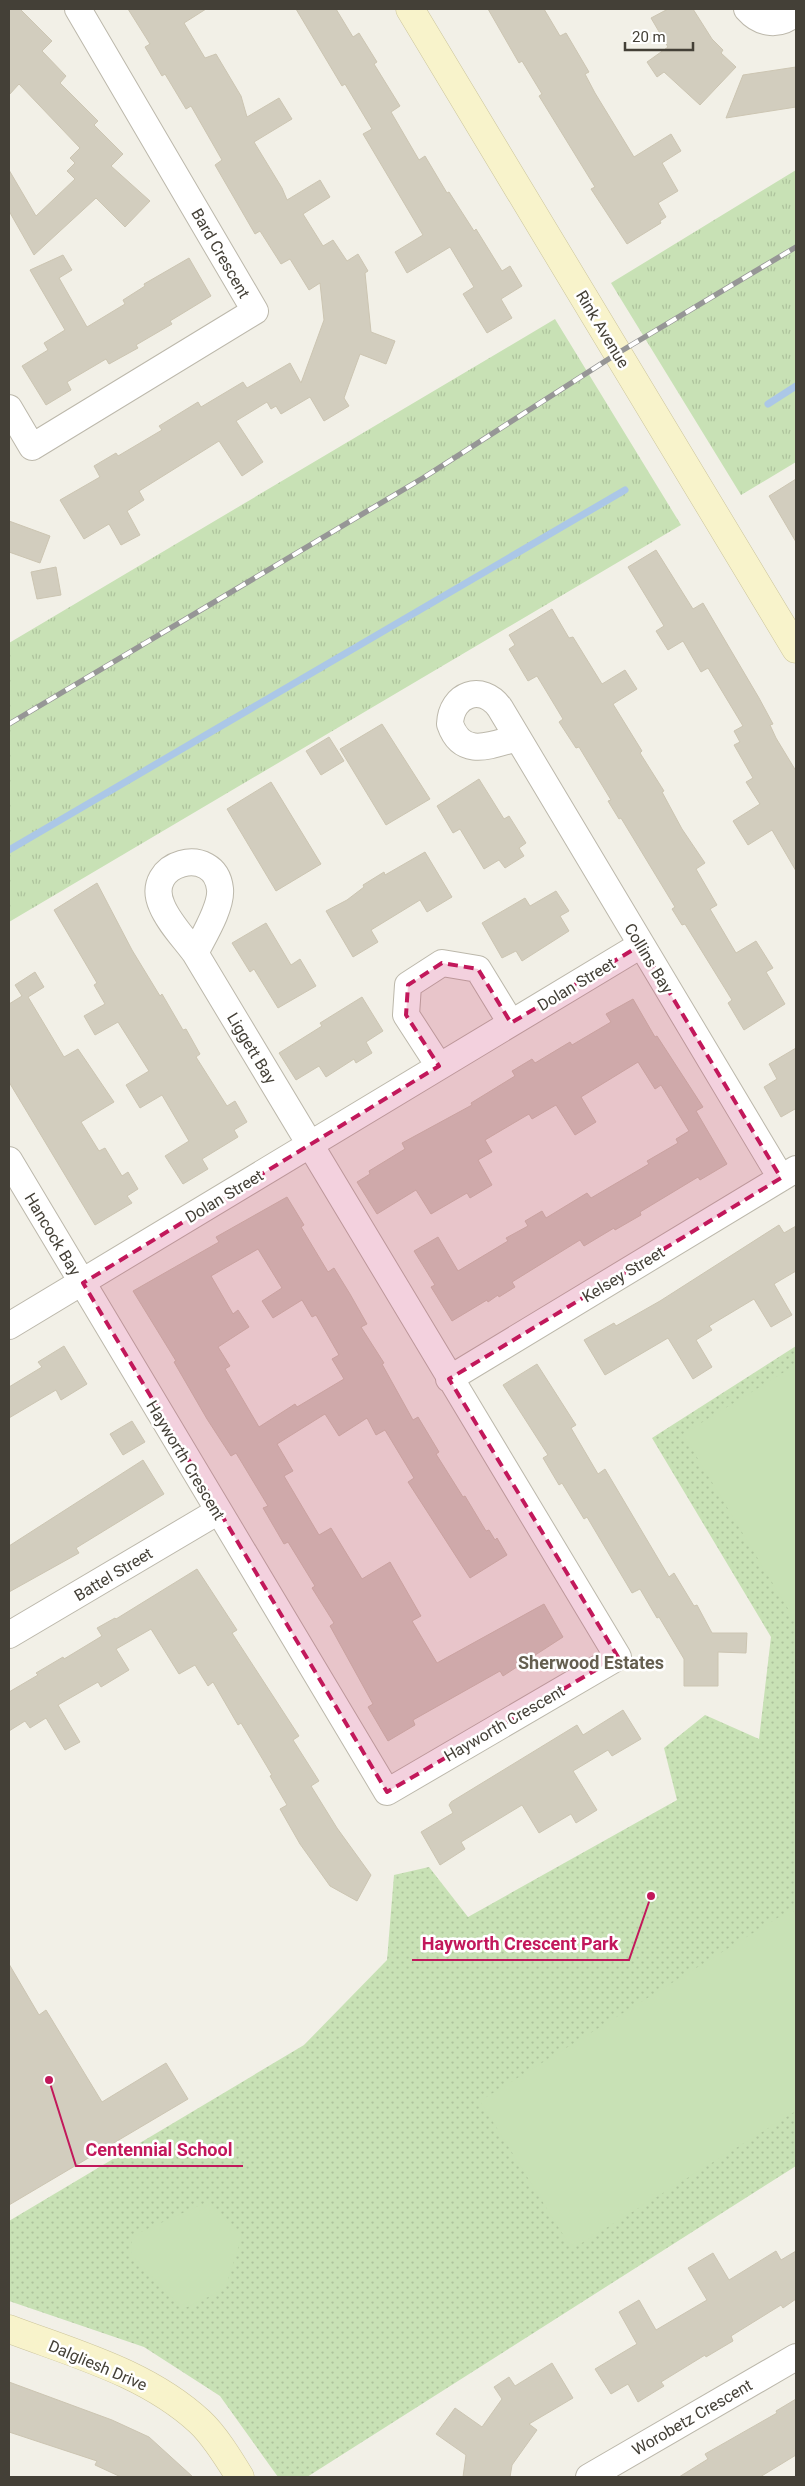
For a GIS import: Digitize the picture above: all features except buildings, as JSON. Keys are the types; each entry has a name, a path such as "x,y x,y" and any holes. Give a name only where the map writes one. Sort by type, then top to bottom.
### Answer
{"street":[{"name":"Bard Crescent","path":"9,408 32,447 255,311 78,9"},
{"name":"Rink Avenue","path":"410,9 796,649"},
{"path":"747,9 761,20 771,23 781,22 796,12"},
{"name":"Collins Bay","path":"518,738 641,945 789,1173"},
{"name":"Dolan Street","path":"9,1326 641,945"},
{"name":"Liggett Bay","path":"195,953 310,1144"},
{"path":"439,1066 406,1015 408,985 442,963 478,969 511,1023"},
{"name":"Hayworth Crescent","path":"82,1283 217,1512 386,1792 618,1657 449,1379 310,1144"},
{"name":"Hancock Bay","path":"9,1160 82,1283"},
{"name":"Kelsey Street","path":"449,1379 789,1173"},
{"name":"Battel Street","path":"9,1636 217,1512"},
{"name":"Dalgliesh Drive","path":"9,2329 122,2372 166,2395 201,2423 240,2477"},
{"name":"Worobetz Crescent","path":"588,2477 796,2356"}],"highlighted area":[{"path":"641,945 781,1178 449,1379 618,1657 387,1792 83,1283 439,1066 406,1015 408,985 442,963 478,969 511,1023"}],"green space":[{"path":"796,170 796,462 741,495 611,283"},
{"path":"555,319 681,525 9,922 9,643"},
{"path":"796,1346 796,2166 307,2477 278,2477 220,2396 144,2347 9,2301 9,2221 304,2045 387,1960 394,1875 429,1867 468,1917 677,1800 664,1748 705,1715 759,1739 771,1637 652,1438"},
{"path":"794,1366 796,1369 796,1622 683,1434"},
{"path":"792,1909 796,1916 796,2111 572,2249 480,2101"},
{"path":"207,2202 242,2236 225,2289 183,2309 131,2254 132,2236"}],"waterway":[{"path":"768,404 796,386"},
{"path":"9,850 625,490"}],"railway":[{"path":"9,724 423,478 618,353 796,247"}],"place":[{"name":"Hayworth Crescent Park","path":"651,1896"},
{"name":"Centennial School","path":"49,2080"}],"district":[{"name":"Sherwood Estates","path":"591,1663"}]}
